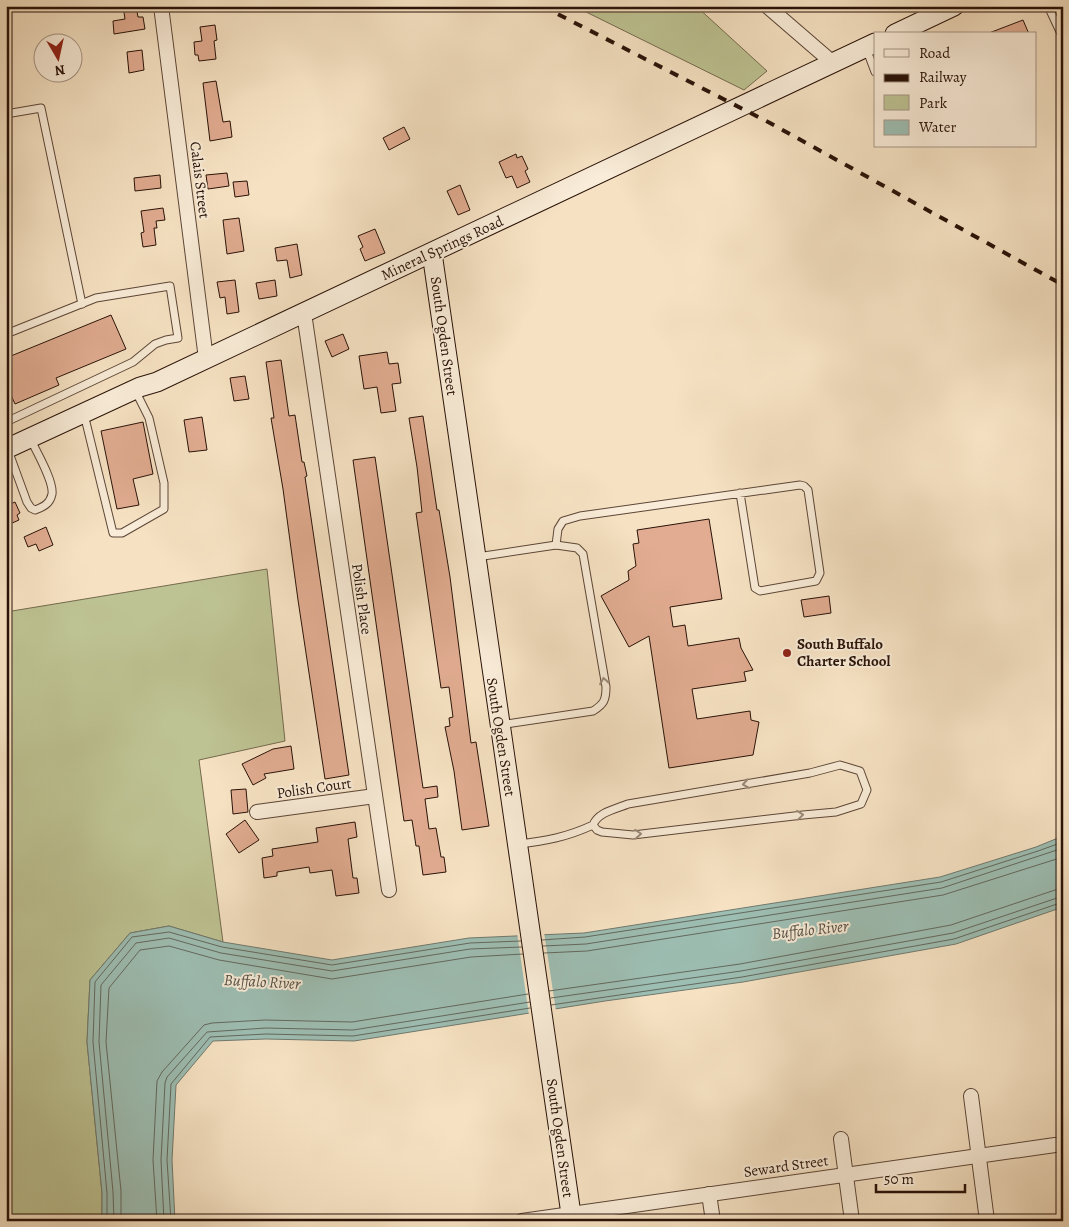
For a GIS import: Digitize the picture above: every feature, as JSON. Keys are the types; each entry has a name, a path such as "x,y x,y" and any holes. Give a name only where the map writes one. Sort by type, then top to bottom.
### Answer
{"street":[{"name":"Calais Street","path":"161,6 206,359"},
{"path":"767,6 833,63"},
{"path":"899,32 954,6"},
{"name":"Mineral Springs Road","path":"7,449 134,390 157,382 870,45"},
{"name":"South Ogden Street","path":"432,253 543,1012 571,1217"},
{"name":"Polish Place","path":"304,313 389,890"},
{"name":"Polish Court","path":"258,812 375,796"},
{"path":"971,1096 987,1221"},
{"path":"841,1139 852,1221"},
{"name":"Seward Street","path":"522,1221 571,1217 709,1194 1055,1144"},
{"path":"709,1194 713,1221"}],"lane":[{"path":"1048,6 1063,38"},
{"path":"870,45 874,67"},
{"path":"6,114 41,108 82,304"},
{"path":"6,334 96,298 170,286 178,338 156,344 133,362 6,422"},
{"path":"84,413 113,533 122,533 164,510 164,484 149,418 134,390"},
{"path":"7,449 19,484 31,508 35,510 44,507 52,494 52,485 30,438"},
{"path":"556,545 558,529 562,521 580,516 740,493 804,486 808,490 820,573 816,581 760,591 755,588 740,493"},
{"path":"475,557 556,545 577,548 582,554 606,687 606,698 603,705 593,711 500,725"},
{"path":"518,844 562,838 593,825 595,819 602,814 628,804 810,773 840,765 860,771 866,790 861,804 836,812 633,835 602,832 593,825"}],"green space":[{"path":"574,6 696,6 767,71 744,90"},
{"path":"267,569 285,741 199,760 223,942 169,926 130,933 90,980 87,1042 102,1193 102,1221 6,1221 6,612"}],"water":[{"name":"Buffalo River","path":"1063,836 1063,907 956,944 743,982 605,1001 354,1041 266,1039 213,1041 176,1085 172,1160 175,1221 102,1221 102,1193 87,1042 90,980 130,933 169,926 223,942 332,960 469,938 584,933 940,877 1036,847"}],"pier":[{"path":"544,932 556,1011 529,1015 517,933"}],"building":[{"path":"123,6 136,6 138,17 143,17 145,29 114,34 113,21 125,19"},
{"path":"1023,20 1028,32 992,32"},
{"path":"215,25 217,40 214,41 216,59 199,61 198,55 195,55 194,42 202,41 200,27"},
{"path":"142,50 144,70 129,73 127,52"},
{"path":"216,81 223,122 230,121 232,137 210,141 203,83"},
{"path":"404,127 410,139 389,150 383,138"},
{"path":"516,154 517,158 522,156 528,169 525,171 530,182 517,188 512,176 506,178 499,162"},
{"path":"227,173 229,186 208,189 206,175"},
{"path":"160,175 161,188 135,191 134,178"},
{"path":"247,181 249,195 235,197 233,182"},
{"path":"460,185 470,210 458,215 447,191"},
{"path":"163,208 165,220 156,221 157,228 154,228 156,245 143,247 141,233 144,232 141,211"},
{"path":"239,218 244,251 227,254 223,220"},
{"path":"375,229 385,253 365,261 360,249 363,247 358,236"},
{"path":"297,244 302,275 290,278 287,260 277,261 275,248"},
{"path":"235,280 239,312 227,314 225,297 220,298 217,282"},
{"path":"275,280 277,296 259,299 256,283"},
{"path":"111,315 126,349 56,378 59,385 15,404 6,384 6,358"},
{"path":"343,334 349,349 332,357 325,341"},
{"path":"387,352 389,364 398,363 401,383 392,384 396,411 381,413 377,387 364,389 359,356"},
{"path":"281,360 289,416 295,415 302,462 304,462 307,476 305,477 349,775 325,779 271,418 274,418 266,362"},
{"path":"245,376 249,399 234,401 230,378"},
{"path":"423,416 437,510 439,510 450,577 471,743 476,742 489,826 462,830 454,771 445,727 450,726 449,718 453,717 449,687 441,688 416,513 422,512 409,418"},
{"path":"202,417 207,450 189,452 184,420"},
{"path":"143,422 153,474 133,479 139,505 117,509 101,431"},
{"path":"375,457 423,788 437,786 438,797 425,799 429,829 436,828 441,857 444,857 446,872 423,875 419,846 416,846 412,820 404,821 353,460"},
{"path":"15,502 20,513 17,515 19,520 10,524 6,514 6,506"},
{"path":"709,519 722,599 670,607 673,627 685,625 688,646 739,638 741,648 753,670 744,672 746,681 692,689 697,719 750,711 751,720 759,722 753,755 669,768 649,636 629,647 601,596 629,580 628,571 636,566 633,544 639,543 637,530"},
{"path":"46,527 53,545 39,551 36,544 28,547 24,537"},
{"path":"829,596 831,613 804,617 801,600"},
{"path":"291,746 294,769 264,774 266,778 253,785 242,764 273,749"},
{"path":"246,789 248,812 233,814 231,790"},
{"path":"245,820 259,840 239,853 226,834"},
{"path":"355,822 357,837 348,839 353,878 357,878 359,893 336,896 332,870 310,873 309,867 277,872 277,876 264,878 262,858 273,856 272,849 318,842 316,828"}],"railway":[{"path":"542,6 770,123 1063,285"}],"place":[{"name":"South Buffalo Charter School","path":"787,653"}]}
